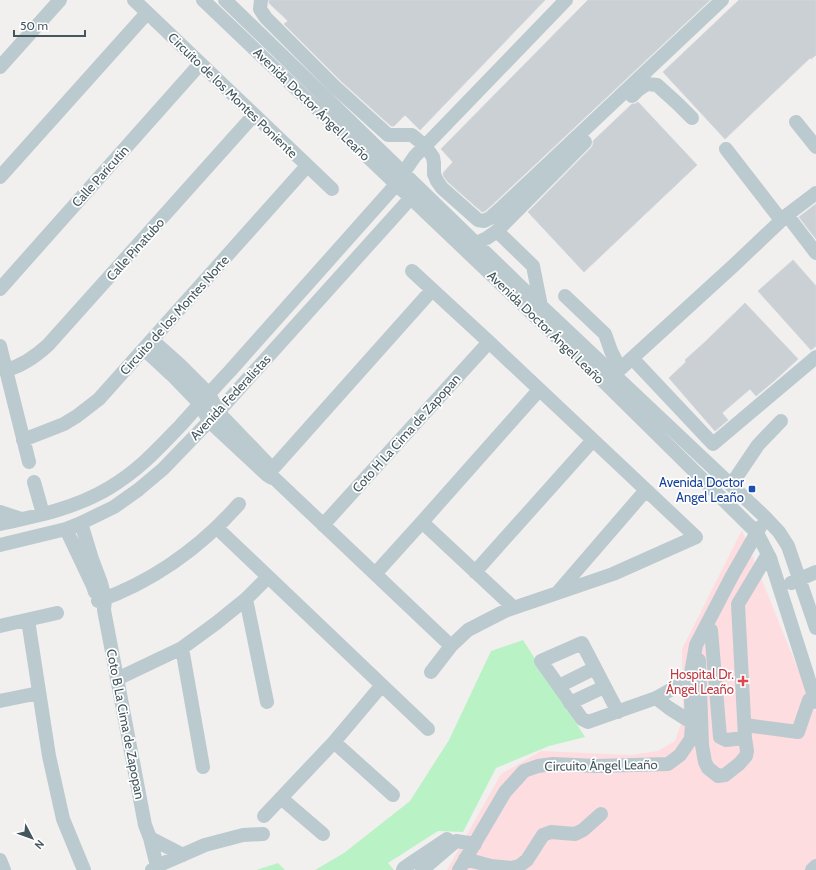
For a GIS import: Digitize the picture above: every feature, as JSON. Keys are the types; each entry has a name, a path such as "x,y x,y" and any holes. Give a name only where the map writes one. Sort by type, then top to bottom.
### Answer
{"street":[{"path":"0,67 60,0"},
{"name":"Circuito de los Montes Poniente","path":"134,0 332,189"},
{"name":"Avenida Doctor Ángel Leaño","path":"203,0 310,103 400,179 770,522 788,546 799,579 811,594 816,628"},
{"name":"Avenida Doctor Ángel Leaño","path":"225,0 320,92 400,179"},
{"path":"261,0 260,9 266,18 335,87 388,135 412,135 425,146 433,157 434,174 442,188 478,220 484,221 499,210 722,0"},
{"name":"Avenida Federalistas","path":"0,524 43,514 86,500 108,489 142,465 154,454 400,179 415,156 566,0"},
{"path":"0,177 147,13"},
{"name":"Calle Paricutin","path":"0,289 200,64"},
{"path":"476,243 487,238 497,230 638,90 647,84 657,85 692,118"},
{"path":"310,103 320,92"},
{"name":"Calle Pinatubo","path":"6,370 22,364 48,345 254,115"},
{"path":"796,122 814,140"},
{"path":"726,149 784,218 816,253"},
{"name":"Circuito de los Montes Norte","path":"23,440 64,424 99,400 307,166"},
{"name":"Avenida Doctor Ángel Leaño","path":"415,193 476,243 613,376 763,543 780,588 815,699"},
{"name":"Avenida Federalistas","path":"0,545 66,529 81,523 114,506 138,490 163,469 415,193"},
{"path":"613,376 784,218 816,193"},
{"path":"497,230 533,266 541,306"},
{"path":"412,271 696,537 613,574 505,611 468,630 451,646 431,672"},
{"path":"271,474 432,290"},
{"path":"565,296 605,334 611,351 613,376"},
{"name":"Coto H La Cima de Zapopan","path":"322,525 489,342"},
{"path":"148,345 182,376 204,399 213,416 322,525 451,646"},
{"path":"0,346 29,462"},
{"path":"632,358 713,444 816,357"},
{"path":"374,574 539,390"},
{"path":"731,485 758,445 781,421"},
{"path":"475,572 593,440"},
{"path":"34,482 43,514"},
{"path":"557,593 646,490"},
{"path":"102,603 165,569 183,556 217,528 239,504"},
{"path":"0,512 21,520"},
{"path":"422,522 514,608"},
{"path":"732,602 747,751 746,756 739,764 725,776 718,776 708,768 705,762 702,745 699,658 703,645 732,602 740,575 763,543 770,522"},
{"name":"Coto B La Cima de Zapopan","path":"81,523 101,582 102,603 145,825 150,838 155,868 205,845 243,835 263,834"},
{"path":"217,528 428,729"},
{"name":"Coto B La Cima de Zapopan","path":"66,529 102,603"},
{"name":"Circuito Ángel Leaño","path":"462,865 505,792 524,771 538,766 553,764 597,766 668,764 680,755 691,739 692,722 690,679 696,644 732,576 763,543"},
{"path":"780,588 815,572"},
{"path":"117,679 182,648 216,624 246,599 268,576"},
{"path":"246,599 267,702"},
{"path":"0,626 57,613"},
{"path":"28,620 49,756 63,819 84,870"},
{"path":"712,630 720,737 726,740 745,732 798,732 810,700 815,699"},
{"path":"618,712 582,643 541,661 582,719 588,722 618,712 656,698 690,679"},
{"path":"182,648 204,767"},
{"path":"559,686 595,668"},
{"path":"264,816 334,742 382,685"},
{"path":"570,703 604,687"},
{"path":"0,701 39,693"},
{"path":"656,698 692,722"},
{"path":"334,742 393,795"},
{"path":"281,798 323,834"},
{"path":"462,865 511,868 519,866 527,860 543,835 551,832 575,834 583,830 601,814"},
{"path":"150,838 183,855"},
{"path":"403,870 447,839 475,844"},
{"path":"422,870 456,840"},
{"path":"0,860 4,870"},
{"path":"812,870 816,866"}],"shaded area":[{"name":"Hospital Dr. Ángel Leaño","path":"742,530 816,712 816,870 447,870 501,774 541,751 631,755 658,751 675,741 683,718 682,649"}],"green space":[{"path":"523,640 585,737 549,746 496,768 463,832 438,831 388,863 394,870 315,870 344,853 410,801 449,740 491,651"},
{"path":"278,863 285,870 256,870"}],"building":[{"path":"269,0 545,0 420,130 405,115 394,126 391,126 341,81 284,24 288,21 269,3"},
{"path":"588,0 710,0 493,204 482,212 444,177 443,173 453,162 441,149"},
{"path":"739,0 816,0 816,55 811,59 810,58 725,139 663,72"},
{"path":"638,102 697,165 584,272 528,212 591,148 593,141 632,104"},
{"path":"816,204 816,239 799,217"},
{"path":"793,260 816,286 816,346 811,350 758,291"},
{"path":"745,303 798,359 756,396 750,389 722,413 728,420 715,431 669,378 686,362 685,360"}],"place":[{"name":"Avenida Doctor Angel Leaño","path":"752,489"},
{"name":"Hospital Dr. Ángel Leaño","path":"743,681"}]}
